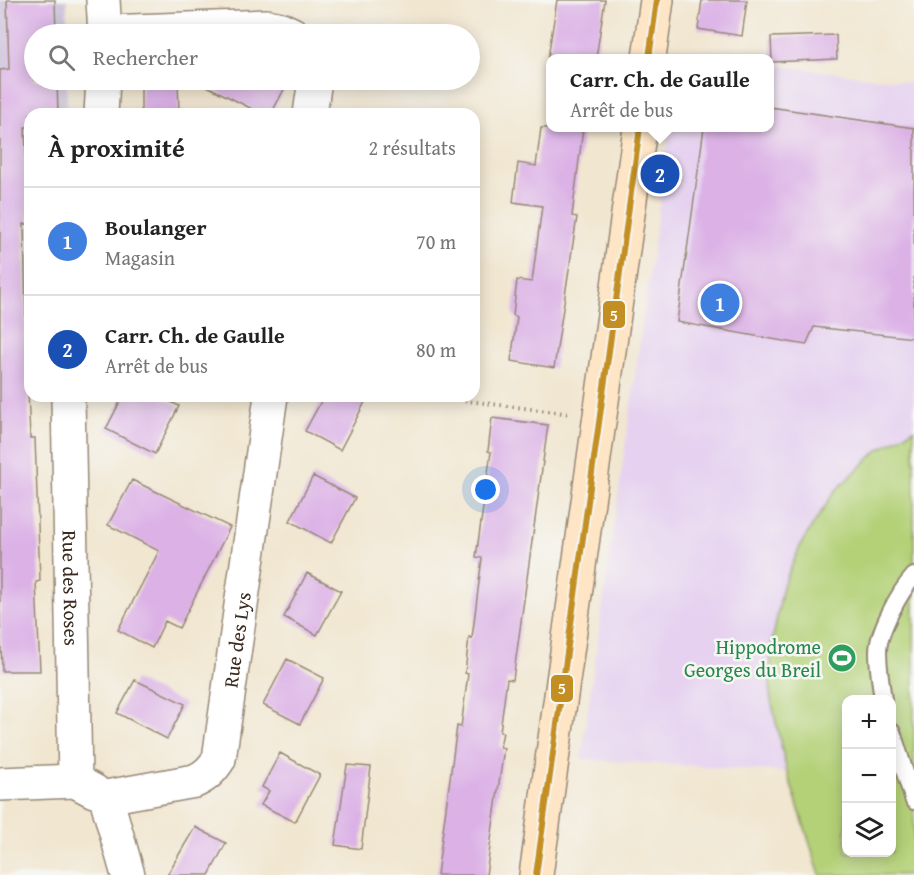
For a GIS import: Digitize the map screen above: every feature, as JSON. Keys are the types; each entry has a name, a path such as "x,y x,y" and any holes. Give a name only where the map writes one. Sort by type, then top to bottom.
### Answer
{"main road":[{"path":"650,54 657,0"},
{"path":"536,875 638,132"}],"street":[{"path":"104,22 186,24"},
{"path":"101,108 102,90"},
{"path":"311,108 314,90"},
{"name":"Rue des Roses","path":"68,402 75,781"},
{"name":"Rue des Lys","path":"106,797 195,781 203,778 212,770 219,759 270,402"},
{"path":"0,784 75,781 106,797 128,875"}],"lane":[{"path":"883,695 878,650 888,617 914,576"},
{"path":"896,747 914,801"}],"path":[{"path":"475,402 599,418"}],"shaded area":[{"path":"0,0 67,0 67,24 24,24 24,90 67,90 67,108 24,108 24,131 0,132"},
{"path":"774,65 914,83 914,429 877,451 770,695 787,772 581,759 669,132 774,132"}],"green space":[{"name":"Hippodrome Georges du Breil","path":"914,429 914,875 820,875 787,772 770,695 771,648 783,586 802,542 835,491 877,451"}],"building":[{"path":"7,0 55,0 56,24 24,24 24,90 57,90 58,108 24,108 24,402 28,402 30,438 35,438 40,581 36,582 40,671 2,671 0,618 0,70 9,69"},
{"path":"557,0 605,0 597,54 549,54"},
{"path":"702,0 747,0 742,36 698,29"},
{"path":"836,35 837,59 774,62 771,37"},
{"path":"141,90 178,90 179,108 141,108"},
{"path":"215,90 284,90 274,108 250,108"},
{"path":"774,108 914,128 914,338 814,327 806,345 677,322 703,132 774,132"},
{"path":"541,128 546,128 546,132 582,132 572,216 577,217 554,368 511,361 517,317 513,315 517,280 532,282 542,206 513,202 518,163 536,166"},
{"path":"120,402 171,402 179,406 155,454 106,429"},
{"path":"321,402 365,402 340,450 305,431"},
{"path":"492,418 548,425 513,680 507,679 500,732 503,732 500,747 504,748 486,875 437,875 457,726 461,727 468,674 465,673 469,637 472,638 482,558 476,557 491,452 488,451"},
{"path":"313,476 355,498 331,543 290,521"},
{"path":"132,480 230,527 179,628 165,621 152,648 118,630 159,551 108,525"},
{"path":"307,573 341,591 317,635 284,617"},
{"path":"287,659 324,678 300,724 263,705"},
{"path":"135,680 185,704 167,739 117,713"},
{"path":"280,753 320,775 295,822 261,805 269,791 262,787"},
{"path":"347,765 371,767 361,849 335,845"},
{"path":"195,827 226,843 209,875 167,875"}],"transit line":[{"name":"5","path":"650,54 657,0"},
{"name":"5","path":"536,875 639,132"}],"place":[{"name":"Carr. Ch. de Gaulle","path":"660,174"},
{"name":"Boulanger","path":"720,303"},
{"name":"Hippodrome Georges du Breil","path":"842,658"}]}
